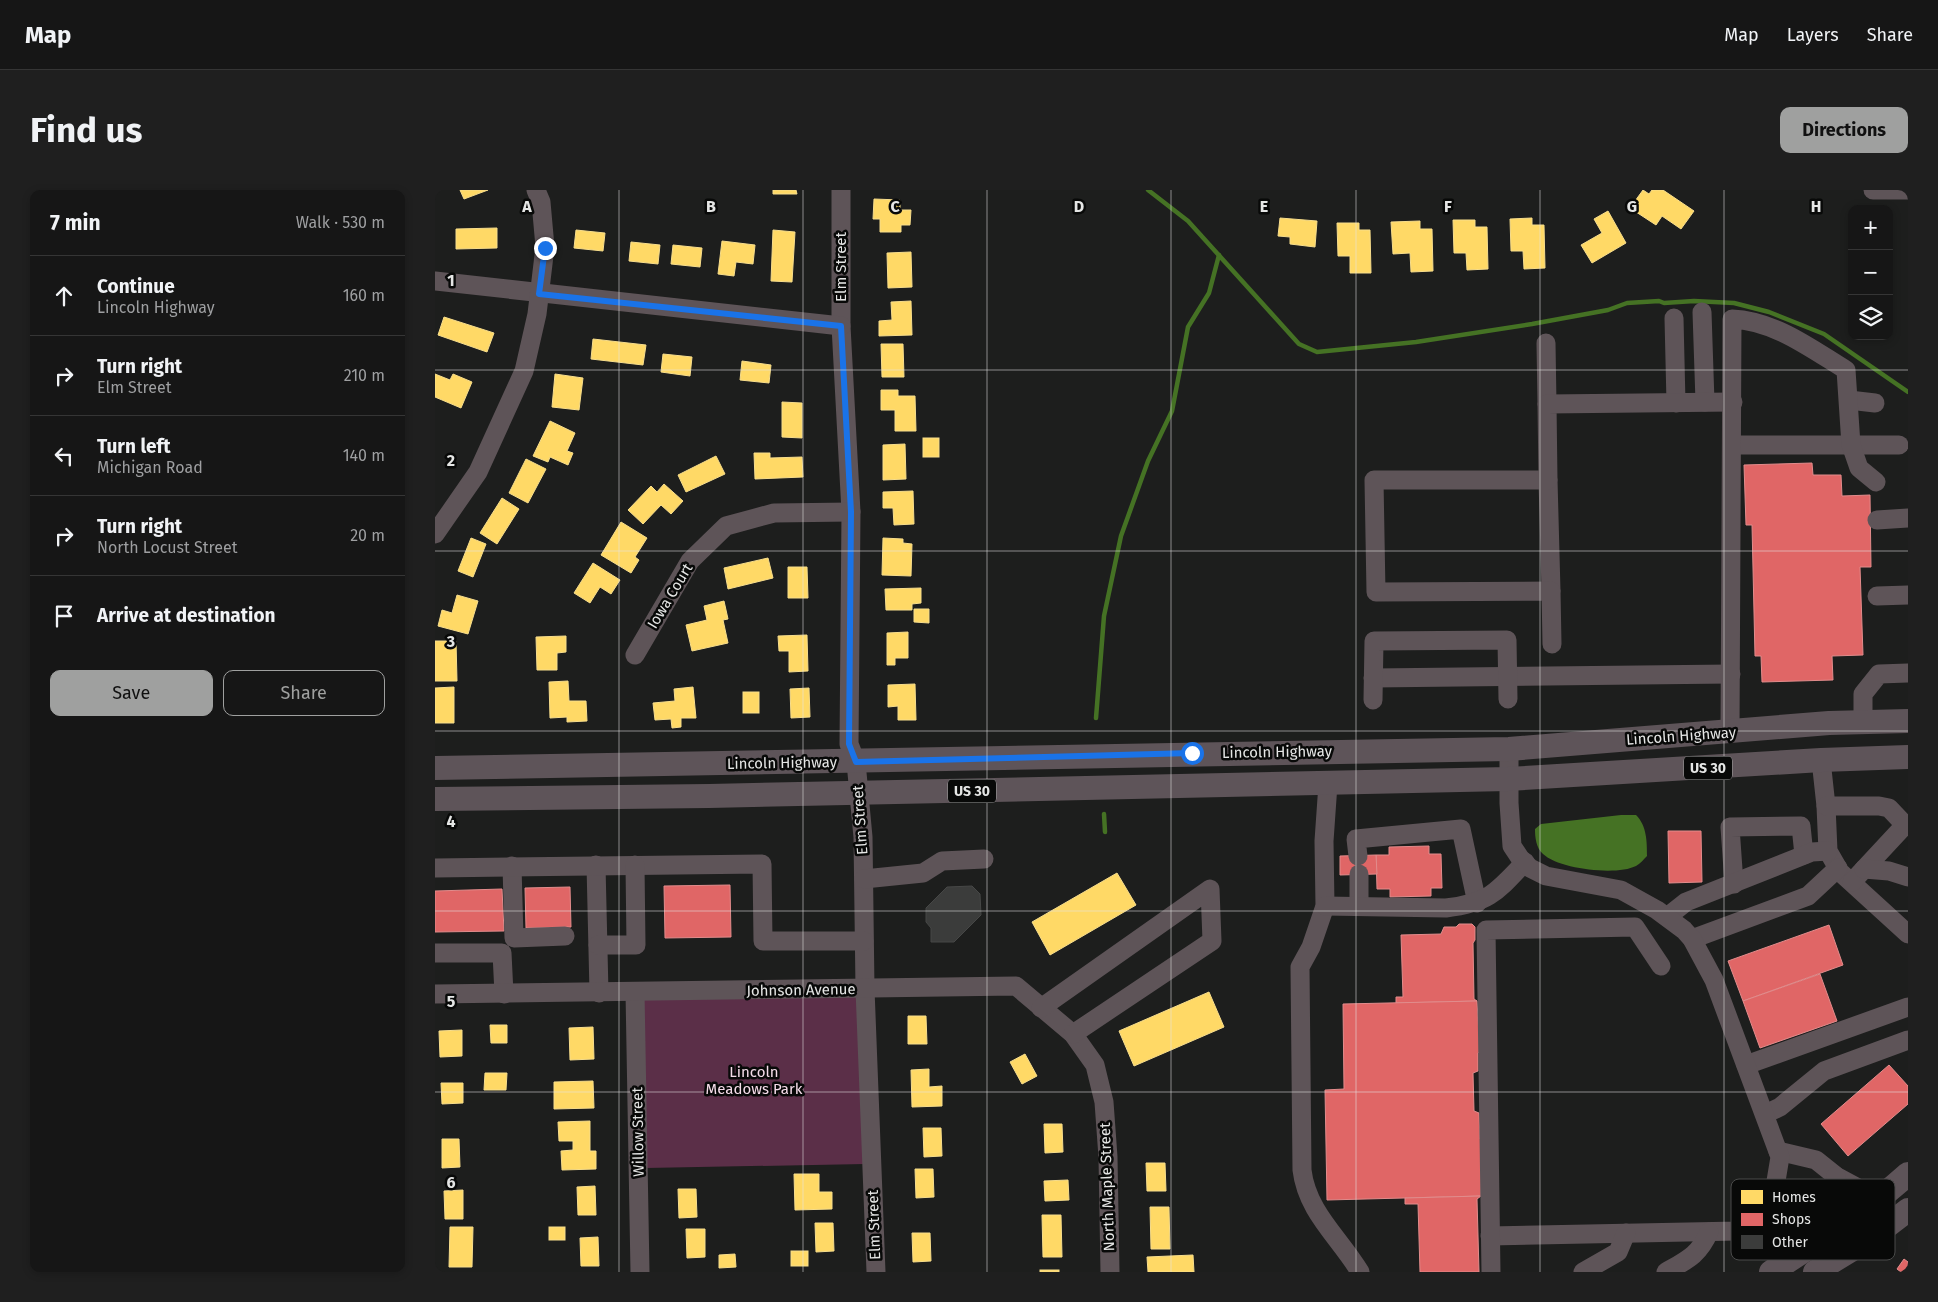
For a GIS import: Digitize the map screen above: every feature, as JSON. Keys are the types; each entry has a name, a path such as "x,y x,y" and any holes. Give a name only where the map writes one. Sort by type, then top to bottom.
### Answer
{"main road":[{"name":"Lincoln Highway","path":"435,768 856,762 1192,753 1509,749 1829,723 1908,721"},
{"name":"US 30","path":"435,799 859,793 1508,779 1821,760 1908,758"},
{"path":"1895,1186 1908,1174"},
{"path":"1895,1220 1908,1210"},
{"path":"1771,1272 1790,1260"},
{"path":"1815,1272 1835,1260"}],"street":[{"path":"435,534 478,472 514,395 529,355 545,248 541,202 536,190"},
{"name":"Elm Street","path":"841,190 841,326 851,512 849,744 856,762 863,837 865,989 876,1272"},
{"path":"1873,190 1908,190"},
{"path":"435,282 841,326"},
{"path":"1702,312 1705,402"},
{"path":"1674,318 1676,403"},
{"path":"1730,732 1732,319 1752,320 1796,339 1846,370 1851,445 1859,468 1876,482"},
{"path":"1546,343 1552,644"},
{"path":"1849,400 1875,403"},
{"path":"1547,404 1733,402"},
{"path":"1732,445 1899,445"},
{"path":"1548,480 1374,480 1376,592 1551,591"},
{"name":"Iowa Court","path":"635,655 690,561 726,526 774,513 851,512"},
{"path":"1877,520 1908,518"},
{"path":"1877,596 1908,595"},
{"path":"1373,700 1374,641 1507,640 1508,699"},
{"path":"1863,723 1863,694 1879,674 1908,673"},
{"path":"1373,678 1507,675 1731,674"},
{"path":"1509,749 1508,779 1512,846 1530,868 1546,876 1621,890 1667,917 1692,940 1714,980 1765,1114 1780,1157 1776,1179"},
{"path":"1821,760 1826,806 1827,851 1837,868 1858,876 1908,934"},
{"path":"1328,784 1324,841 1325,906 1311,947 1300,967 1302,1170 1304,1188 1310,1203 1349,1253 1360,1272"},
{"path":"1826,806 1879,806 1889,808 1905,824 1858,876"},
{"path":"1734,884 1730,827 1801,826 1804,855"},
{"path":"1357,856 1356,839 1461,829 1477,903"},
{"path":"1667,917 1685,902 1811,852 1827,851"},
{"path":"864,879 923,873 942,860 984,859"},
{"path":"1325,906 1359,905 1446,908 1477,903 1498,891 1525,862"},
{"path":"435,868 762,864 763,941 864,941"},
{"path":"596,865 599,993"},
{"path":"598,945 636,945 635,865"},
{"path":"504,994 502,954 514,938 512,866"},
{"path":"1692,940 1808,896 1837,868"},
{"path":"1858,876 1889,871 1908,876"},
{"path":"1359,874 1359,905"},
{"path":"1041,1008 1210,889 1212,941 1073,1034"},
{"path":"1491,1272 1486,930 1635,927 1661,966"},
{"path":"514,938 565,936"},
{"path":"435,954 502,954"},
{"name":"Johnson Avenue","path":"435,994 1016,986 1073,1034 1095,1065 1104,1102"},
{"name":"Willow Street","path":"635,992 641,1272"},
{"path":"1746,1065 1908,1007"},
{"path":"1765,1114 1780,1107 1824,1072 1908,1040"},
{"name":"North Maple Street","path":"1104,1102 1108,1157 1110,1272"},
{"path":"1778,1151 1816,1160 1842,1179"},
{"path":"1490,1236 1731,1231"},
{"path":"1666,1272 1692,1257 1700,1250 1709,1232"},
{"path":"1583,1272 1619,1252 1626,1233"}],"green space":[{"name":"Lincoln Meadows Park","path":"862,993 865,1164 646,1168 643,997"}],"shaded area":[{"path":"1636,815 1644,829 1647,856 1636,866 1627,869 1602,871 1574,867 1551,859 1543,854 1537,846 1535,829 1541,824"}],"building: Homes":[{"path":"460,190 488,190 464,199"},
{"path":"773,190 796,190 797,194 773,194"},
{"path":"1643,190 1649,194 1652,190 1663,190 1694,211 1681,229 1662,216 1656,225 1630,208"},
{"path":"874,199 900,200 900,210 911,210 910,225 901,225 901,232 880,232 880,219 873,219"},
{"path":"1608,211 1626,243 1592,263 1581,245 1602,233 1594,219"},
{"path":"1280,218 1317,221 1315,247 1290,244 1290,237 1278,236"},
{"path":"1532,218 1532,225 1544,225 1545,268 1524,269 1523,251 1511,251 1510,219"},
{"path":"1453,220 1475,220 1475,227 1487,227 1488,269 1467,270 1466,253 1454,253"},
{"path":"1420,221 1420,229 1432,229 1433,271 1411,272 1410,253 1393,254 1391,222"},
{"path":"1337,223 1359,223 1359,230 1370,230 1371,273 1350,273 1350,256 1338,256"},
{"path":"497,228 497,248 456,249 456,229"},
{"path":"576,230 605,233 603,251 574,248"},
{"path":"773,230 795,232 792,282 771,281"},
{"path":"722,241 755,245 753,264 736,262 734,276 718,274"},
{"path":"631,242 660,245 658,264 629,261"},
{"path":"673,245 702,248 700,267 671,264"},
{"path":"911,252 912,287 888,288 887,253"},
{"path":"911,301 912,335 879,336 879,321 892,320 891,302"},
{"path":"444,317 494,333 487,352 438,335"},
{"path":"593,339 646,345 643,365 591,359"},
{"path":"881,344 903,344 904,377 882,377"},
{"path":"663,354 692,357 690,376 661,372"},
{"path":"742,361 771,365 769,383 740,380"},
{"path":"435,374 450,380 453,374 472,382 461,408 435,397"},
{"path":"555,374 583,378 579,410 552,407"},
{"path":"881,390 898,390 898,396 915,396 916,431 895,431 895,410 881,410"},
{"path":"782,402 802,403 802,438 782,437"},
{"path":"550,421 575,433 567,451 573,453 568,465 550,457 548,462 533,456"},
{"path":"923,438 939,438 939,457 923,457"},
{"path":"905,444 906,479 883,480 883,445"},
{"path":"754,453 770,453 770,458 802,457 803,477 755,479"},
{"path":"716,456 725,474 686,492 678,475"},
{"path":"526,459 546,469 528,503 509,493"},
{"path":"664,484 683,501 671,514 661,505 643,524 628,510 651,486 657,492"},
{"path":"913,491 914,524 894,525 893,508 883,508 883,492"},
{"path":"502,498 519,509 497,544 480,533"},
{"path":"621,522 647,538 635,557 639,560 631,573 601,555"},
{"path":"471,538 486,544 473,577 458,571"},
{"path":"883,538 903,539 903,543 912,544 911,576 882,575"},
{"path":"768,558 773,578 728,589 724,568"},
{"path":"593,563 620,580 611,594 600,587 590,603 574,593"},
{"path":"788,567 807,567 808,598 788,598"},
{"path":"921,588 921,603 912,604 912,610 886,610 885,589"},
{"path":"457,595 478,601 468,634 438,626 442,610 452,613"},
{"path":"724,601 728,619 723,620 728,643 692,651 686,625 707,620 704,606"},
{"path":"914,609 929,609 929,623 914,622"},
{"path":"908,632 908,658 895,658 895,665 887,665 887,633"},
{"path":"807,635 808,671 789,672 789,651 779,651 778,636"},
{"path":"566,636 566,652 557,653 557,670 537,670 536,637"},
{"path":"435,641 456,641 457,681 435,681"},
{"path":"568,681 569,701 586,701 587,721 567,722 567,717 550,718 549,682"},
{"path":"915,684 916,720 898,720 898,706 888,707 888,685"},
{"path":"454,687 454,723 435,723 435,688"},
{"path":"693,687 696,718 681,718 681,727 672,728 671,719 655,720 653,703 675,701 674,689"},
{"path":"809,688 810,717 791,718 790,689"},
{"path":"743,692 759,692 759,713 743,713"},
{"path":"1117,873 1136,905 1050,955 1032,922"},
{"path":"1209,992 1224,1027 1134,1066 1119,1031"},
{"path":"908,1016 926,1016 927,1044 908,1044"},
{"path":"490,1025 507,1025 507,1043 491,1043"},
{"path":"593,1027 594,1059 570,1060 569,1028"},
{"path":"462,1030 462,1056 440,1057 439,1031"},
{"path":"1025,1054 1037,1076 1022,1084 1010,1062"},
{"path":"929,1069 929,1087 942,1086 942,1106 912,1107 911,1070"},
{"path":"485,1073 507,1073 506,1090 484,1090"},
{"path":"593,1081 594,1108 554,1109 554,1082"},
{"path":"441,1083 463,1083 463,1103 442,1104"},
{"path":"590,1121 590,1151 596,1151 596,1169 562,1170 561,1151 573,1150 573,1141 559,1141 558,1122"},
{"path":"1044,1124 1062,1124 1063,1152 1045,1153"},
{"path":"923,1128 941,1128 942,1156 924,1157"},
{"path":"442,1139 459,1139 460,1167 442,1168"},
{"path":"1146,1163 1165,1163 1166,1191 1147,1191"},
{"path":"915,1169 933,1169 934,1197 916,1198"},
{"path":"794,1174 819,1174 819,1192 832,1192 832,1209 795,1210"},
{"path":"1068,1180 1069,1200 1045,1201 1044,1181"},
{"path":"595,1186 596,1215 578,1215 577,1187"},
{"path":"678,1189 696,1189 697,1217 679,1218"},
{"path":"463,1190 463,1219 445,1219 444,1191"},
{"path":"1150,1207 1169,1207 1170,1249 1151,1249"},
{"path":"1042,1215 1061,1215 1062,1257 1043,1257"},
{"path":"815,1223 833,1223 834,1251 816,1252"},
{"path":"450,1227 473,1227 472,1267 449,1267"},
{"path":"549,1227 565,1227 565,1240 549,1240"},
{"path":"686,1229 705,1229 705,1257 687,1258"},
{"path":"912,1233 930,1233 931,1261 913,1262"},
{"path":"598,1237 599,1266 581,1266 580,1238"},
{"path":"791,1251 808,1251 808,1266 791,1266"},
{"path":"735,1254 736,1267 719,1268 719,1255"},
{"path":"1193,1255 1194,1272 1148,1272 1147,1257"},
{"path":"1040,1270 1059,1270 1059,1272 1040,1272"}],"building: Shops":[{"path":"1812,463 1813,475 1841,475 1842,496 1870,495 1871,567 1860,567 1863,655 1832,656 1833,680 1762,682 1761,656 1755,656 1752,525 1746,525 1744,465"},
{"path":"1668,831 1701,831 1702,882 1669,883"},
{"path":"1429,846 1429,854 1441,854 1442,888 1431,888 1431,896 1390,897 1390,889 1377,889 1376,855 1389,855 1389,847"},
{"path":"1376,855 1377,874 1340,875 1340,856"},
{"path":"730,885 731,937 665,938 664,886"},
{"path":"570,887 571,927 526,928 525,888"},
{"path":"502,889 504,931 435,932 435,891"},
{"path":"1459,924 1472,924 1475,927 1475,940 1473,943 1474,999 1477,1001 1396,1003 1396,997 1403,997 1401,935 1441,934 1444,927 1456,927"},
{"path":"1829,925 1843,965 1743,1001 1728,961"},
{"path":"1820,974 1837,1021 1760,1048 1743,1001"},
{"path":"1477,1001 1480,1051 1478,1053 1478,1071 1473,1073 1474,1111 1479,1113 1480,1139 1482,1141 1481,1196 1327,1200 1325,1090 1344,1089 1343,1004"},
{"path":"1889,1065 1908,1086 1908,1104 1848,1156 1821,1124"},
{"path":"1481,1196 1477,1199 1479,1272 1420,1272 1418,1204 1405,1204 1405,1198"},
{"path":"1904,1259 1908,1262 1908,1272 1901,1272 1897,1269"}],"building: Other":[{"path":"972,886 980,894 981,915 954,942 931,942 931,928 926,922 926,908 947,887"}],"waterway":[{"path":"1148,190 1188,221 1299,344 1317,352 1416,342 1532,324 1608,310 1627,303 1659,301 1664,303 1694,301 1734,303 1769,312 1824,334 1908,392"},
{"path":"1096,718 1104,616 1121,536 1148,461 1172,411 1188,327 1209,293 1219,255"},
{"path":"1104,814 1105,832"}],"route":[{"path":"545,248 539,294 841,326 851,512 849,744 856,762 1192,753"}]}
